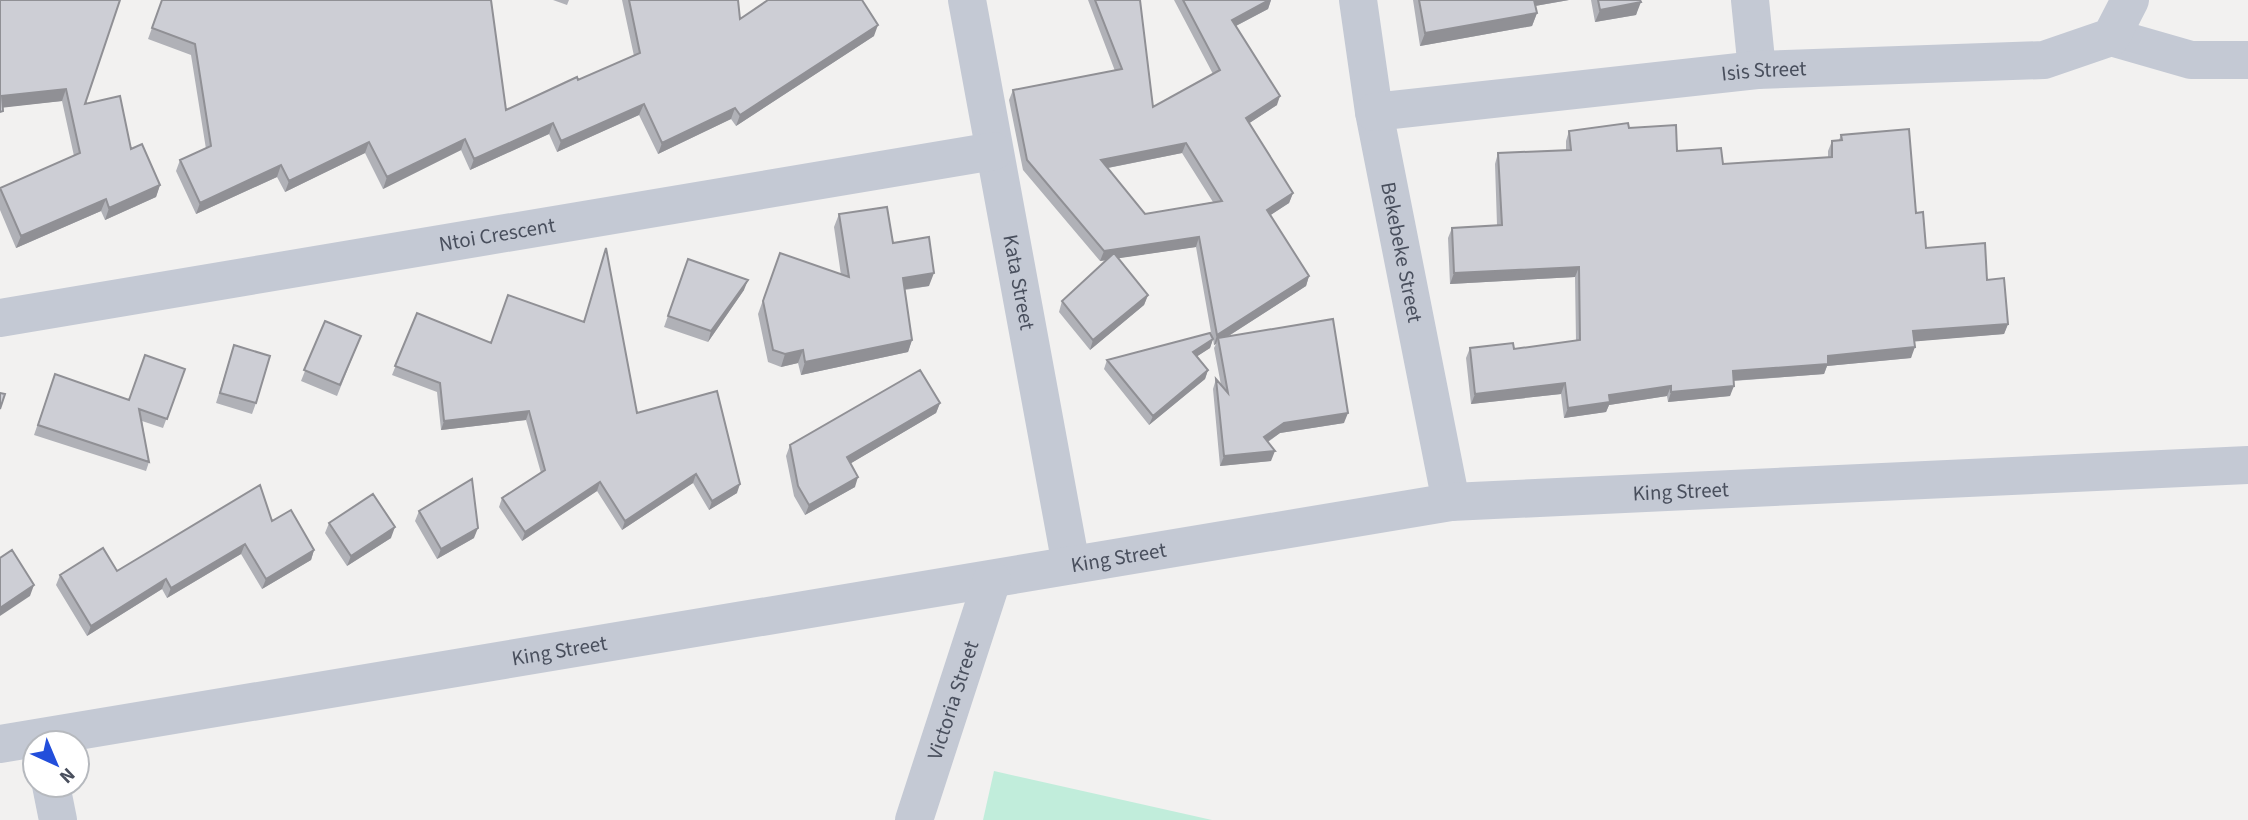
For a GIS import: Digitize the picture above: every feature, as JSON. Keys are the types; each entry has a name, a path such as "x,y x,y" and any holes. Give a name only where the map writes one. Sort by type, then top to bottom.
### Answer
{"street":[{"name":"Kata Street","path":"967,0 1072,565"},
{"name":"Bekebeke Street","path":"1358,0 1374,112 1451,502"},
{"path":"1750,0 1757,70"},
{"path":"2130,0 2111,37 2191,60 2248,60"},
{"name":"Isis Street","path":"1374,112 1757,70 2044,60 2111,37"},
{"name":"Ntoi Crescent","path":"0,318 994,151"},
{"name":"King Street","path":"91,732 1451,502 2248,465"},
{"name":"Victoria Street","path":"914,820 992,580"},
{"name":"King Street","path":"0,744 21,742"},
{"path":"54,799 58,820"}],"green space":[{"path":"994,771 1212,820 983,820"}],"building":[{"path":"0,0 120,0 85,104 120,96 131,149 142,144 160,185 109,208 106,199 21,236 0,188 80,153 66,89 2,96 3,111 0,112"},
{"path":"162,0 491,0 506,110 577,77 578,80 640,53 629,0 738,0 740,19 768,0 862,0 878,25 740,115 735,108 662,143 644,104 561,141 553,123 474,159 465,139 387,177 369,142 289,181 281,165 200,203 180,160 211,146 195,44 152,28"},
{"path":"1095,0 1140,0 1153,107 1220,70 1183,0 1269,0 1232,20 1280,96 1246,118 1293,193 1267,210 1309,276 1217,335 1199,237 1104,251 1027,160 1013,90 1122,69","holes":["1186,143 1222,201 1145,214 1101,160"]},
{"path":"1419,0 1534,0 1537,13 1425,33"},
{"path":"1598,0 1640,0 1641,2 1600,10"},
{"path":"1628,123 1629,128 1676,125 1677,151 1721,148 1723,164 1832,157 1832,141 1842,140 1841,135 1909,129 1916,213 1923,212 1926,248 1985,243 1987,280 2004,278 2008,324 1913,331 1915,347 1828,356 1828,364 1733,371 1734,386 1671,392 1671,386 1609,395 1610,402 1568,408 1565,383 1475,394 1470,348 1513,343 1514,349 1580,340 1579,267 1454,273 1452,228 1502,225 1498,153 1571,150 1569,131"},
{"path":"887,207 893,243 929,237 934,273 903,278 912,340 805,362 803,350 785,354 773,350 763,301 780,253 849,277 839,214"},
{"path":"606,248 637,413 717,391 740,484 712,501 696,474 625,521 600,482 525,532 502,498 545,470 529,411 444,421 440,383 395,366 417,313 491,343 508,295 584,322"},
{"path":"1114,253 1148,295 1093,340 1062,301"},
{"path":"688,259 748,280 711,331 668,316"},
{"path":"1333,319 1348,413 1284,423 1264,437 1275,451 1224,456 1216,379 1228,393 1218,338"},
{"path":"325,321 361,336 340,385 304,370"},
{"path":"1210,333 1213,339 1193,352 1208,370 1153,416 1107,360"},
{"path":"234,345 270,356 256,403 220,393"},
{"path":"145,355 185,369 167,419 139,409 149,462 38,425 55,374 129,400"},
{"path":"920,370 940,403 847,457 858,477 809,505 798,486 790,445"},
{"path":"0,393 5,394 0,409"},
{"path":"472,479 478,528 441,549 419,511"},
{"path":"260,485 272,521 291,510 314,550 266,579 245,544 171,588 166,579 91,626 60,575 103,548 117,571"},
{"path":"373,494 395,527 351,556 329,523"},
{"path":"12,550 34,585 0,608 0,558"}]}
